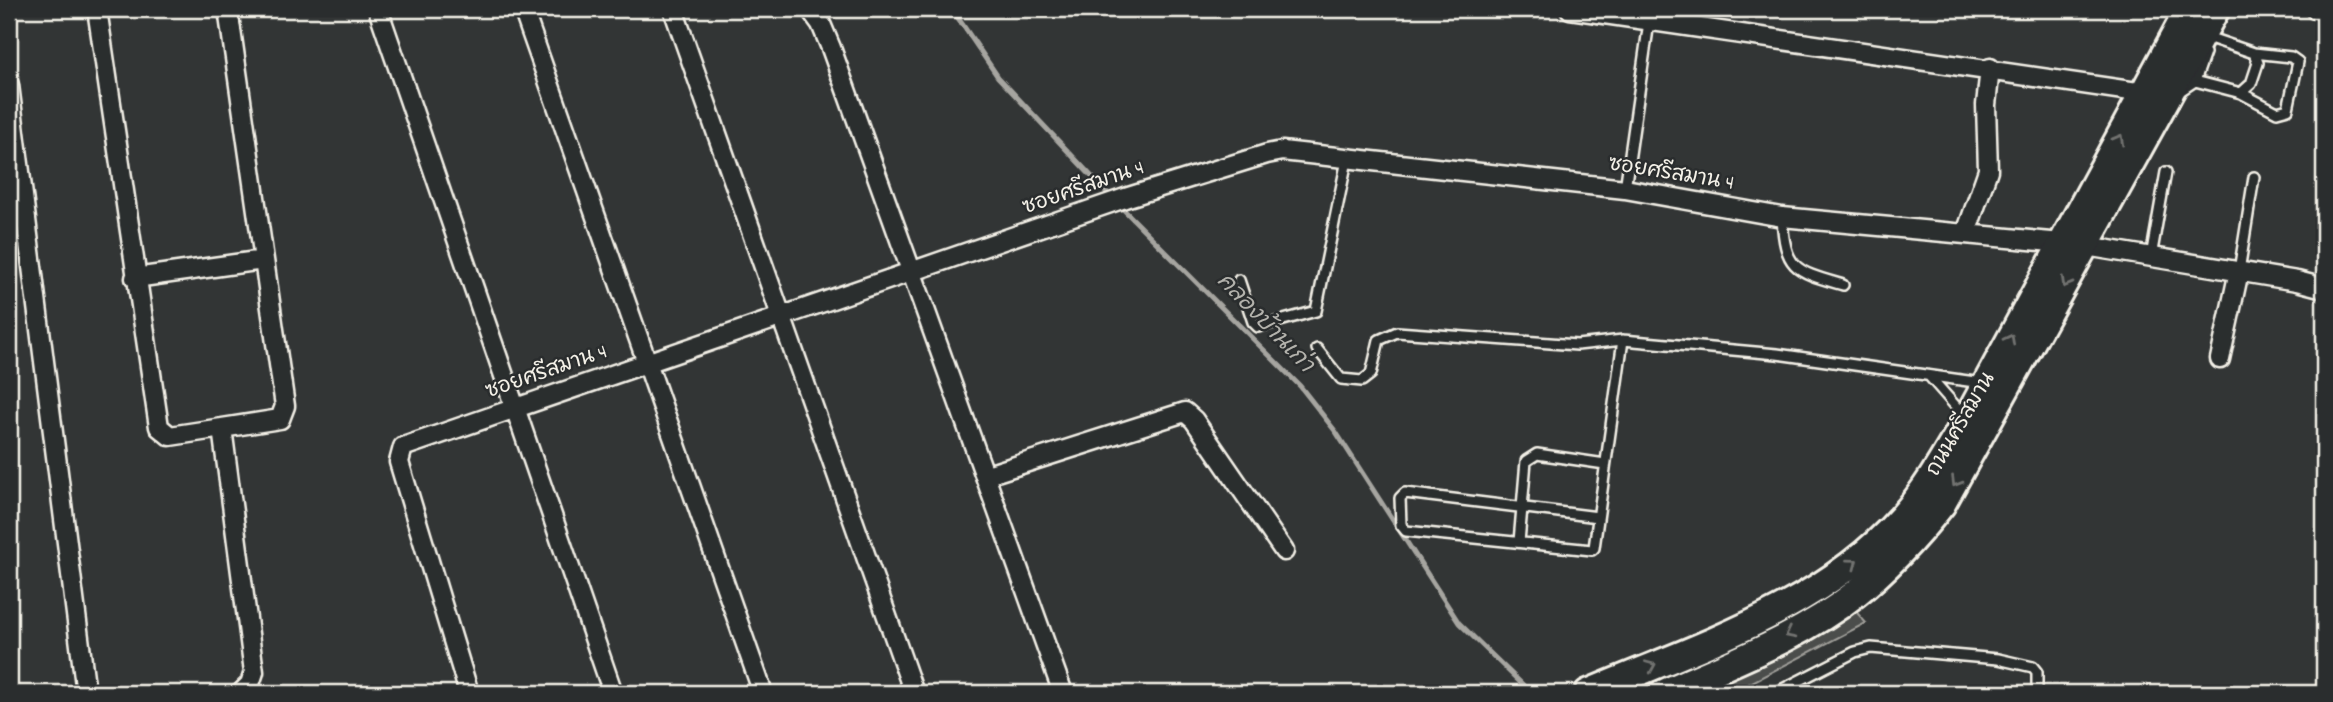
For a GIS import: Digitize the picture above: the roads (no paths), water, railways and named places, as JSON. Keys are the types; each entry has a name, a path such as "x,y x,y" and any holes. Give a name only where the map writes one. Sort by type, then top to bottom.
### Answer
{"main road":[{"name":"ถนนศรีสมาน","path":"1664,693 1817,620 1855,594 1920,532 1955,485 2074,245 2154,96 2189,9"},
{"name":"ถนนศรีสมาน","path":"2154,96 2216,9"},
{"name":"ถนนศรีสมาน","path":"1588,693 1729,633 1830,580 1866,553 1902,517 1932,479 1986,384 2074,245"}],"street":[{"path":"97,9 159,427 170,436 280,419 285,414 228,9"},
{"path":"378,9 613,693"},
{"path":"523,9 763,693"},
{"path":"673,9 914,693"},
{"path":"810,9 821,24 831,47 987,475 1063,693"},
{"path":"1570,9 1990,68 2154,96"},
{"path":"2315,9 2324,10"},
{"path":"1966,233 1988,170 1986,105 1990,68"},
{"path":"9,85 86,693"},
{"name":"ซอยศรีสมาน 4","path":"469,693 402,472 399,453 410,444 1125,198 1274,152 1625,188 1782,217 2074,245 2311,285"},
{"path":"135,278 264,260"},
{"path":"2220,359 2239,271"},
{"path":"987,475 1185,412 1194,420 1284,551"},
{"path":"222,428 254,672 250,684 241,693"}],"lane":[{"path":"2195,81 2210,38 2216,9"},
{"path":"1625,188 1649,22"},
{"path":"2154,96 2195,81 2241,93 2277,112 2288,109 2298,62 2291,57 2254,53 2210,38"},
{"path":"2241,93 2251,84 2258,63 2254,53"},
{"path":"1239,280 1253,322 1258,327 1316,311 1348,160"},
{"path":"2151,257 2166,172"},
{"path":"2239,271 2254,177"},
{"path":"1782,217 1784,247 1795,266 1811,276 1843,285"},
{"path":"1317,349 1341,379 1362,381 1371,374 1379,340 1397,332 1577,345 1623,340 1777,354 1986,384"},
{"path":"1598,516 1405,493 1400,498 1401,525 1406,531 1588,552 1594,548 1623,340"},
{"path":"1930,377 1967,419"},
{"path":"1519,542 1526,461 1531,456 1537,454 1605,464"},
{"path":"1775,693 1855,652 1871,648 1998,659 2033,667 2037,672 2036,693"}],"waterway":[{"name":"คลองบ้านเก่า","path":"952,9 998,77 1112,198"},
{"name":"คลองบ้านเก่า","path":"1119,205 1300,386 1336,432 1459,623 1523,685"}]}
